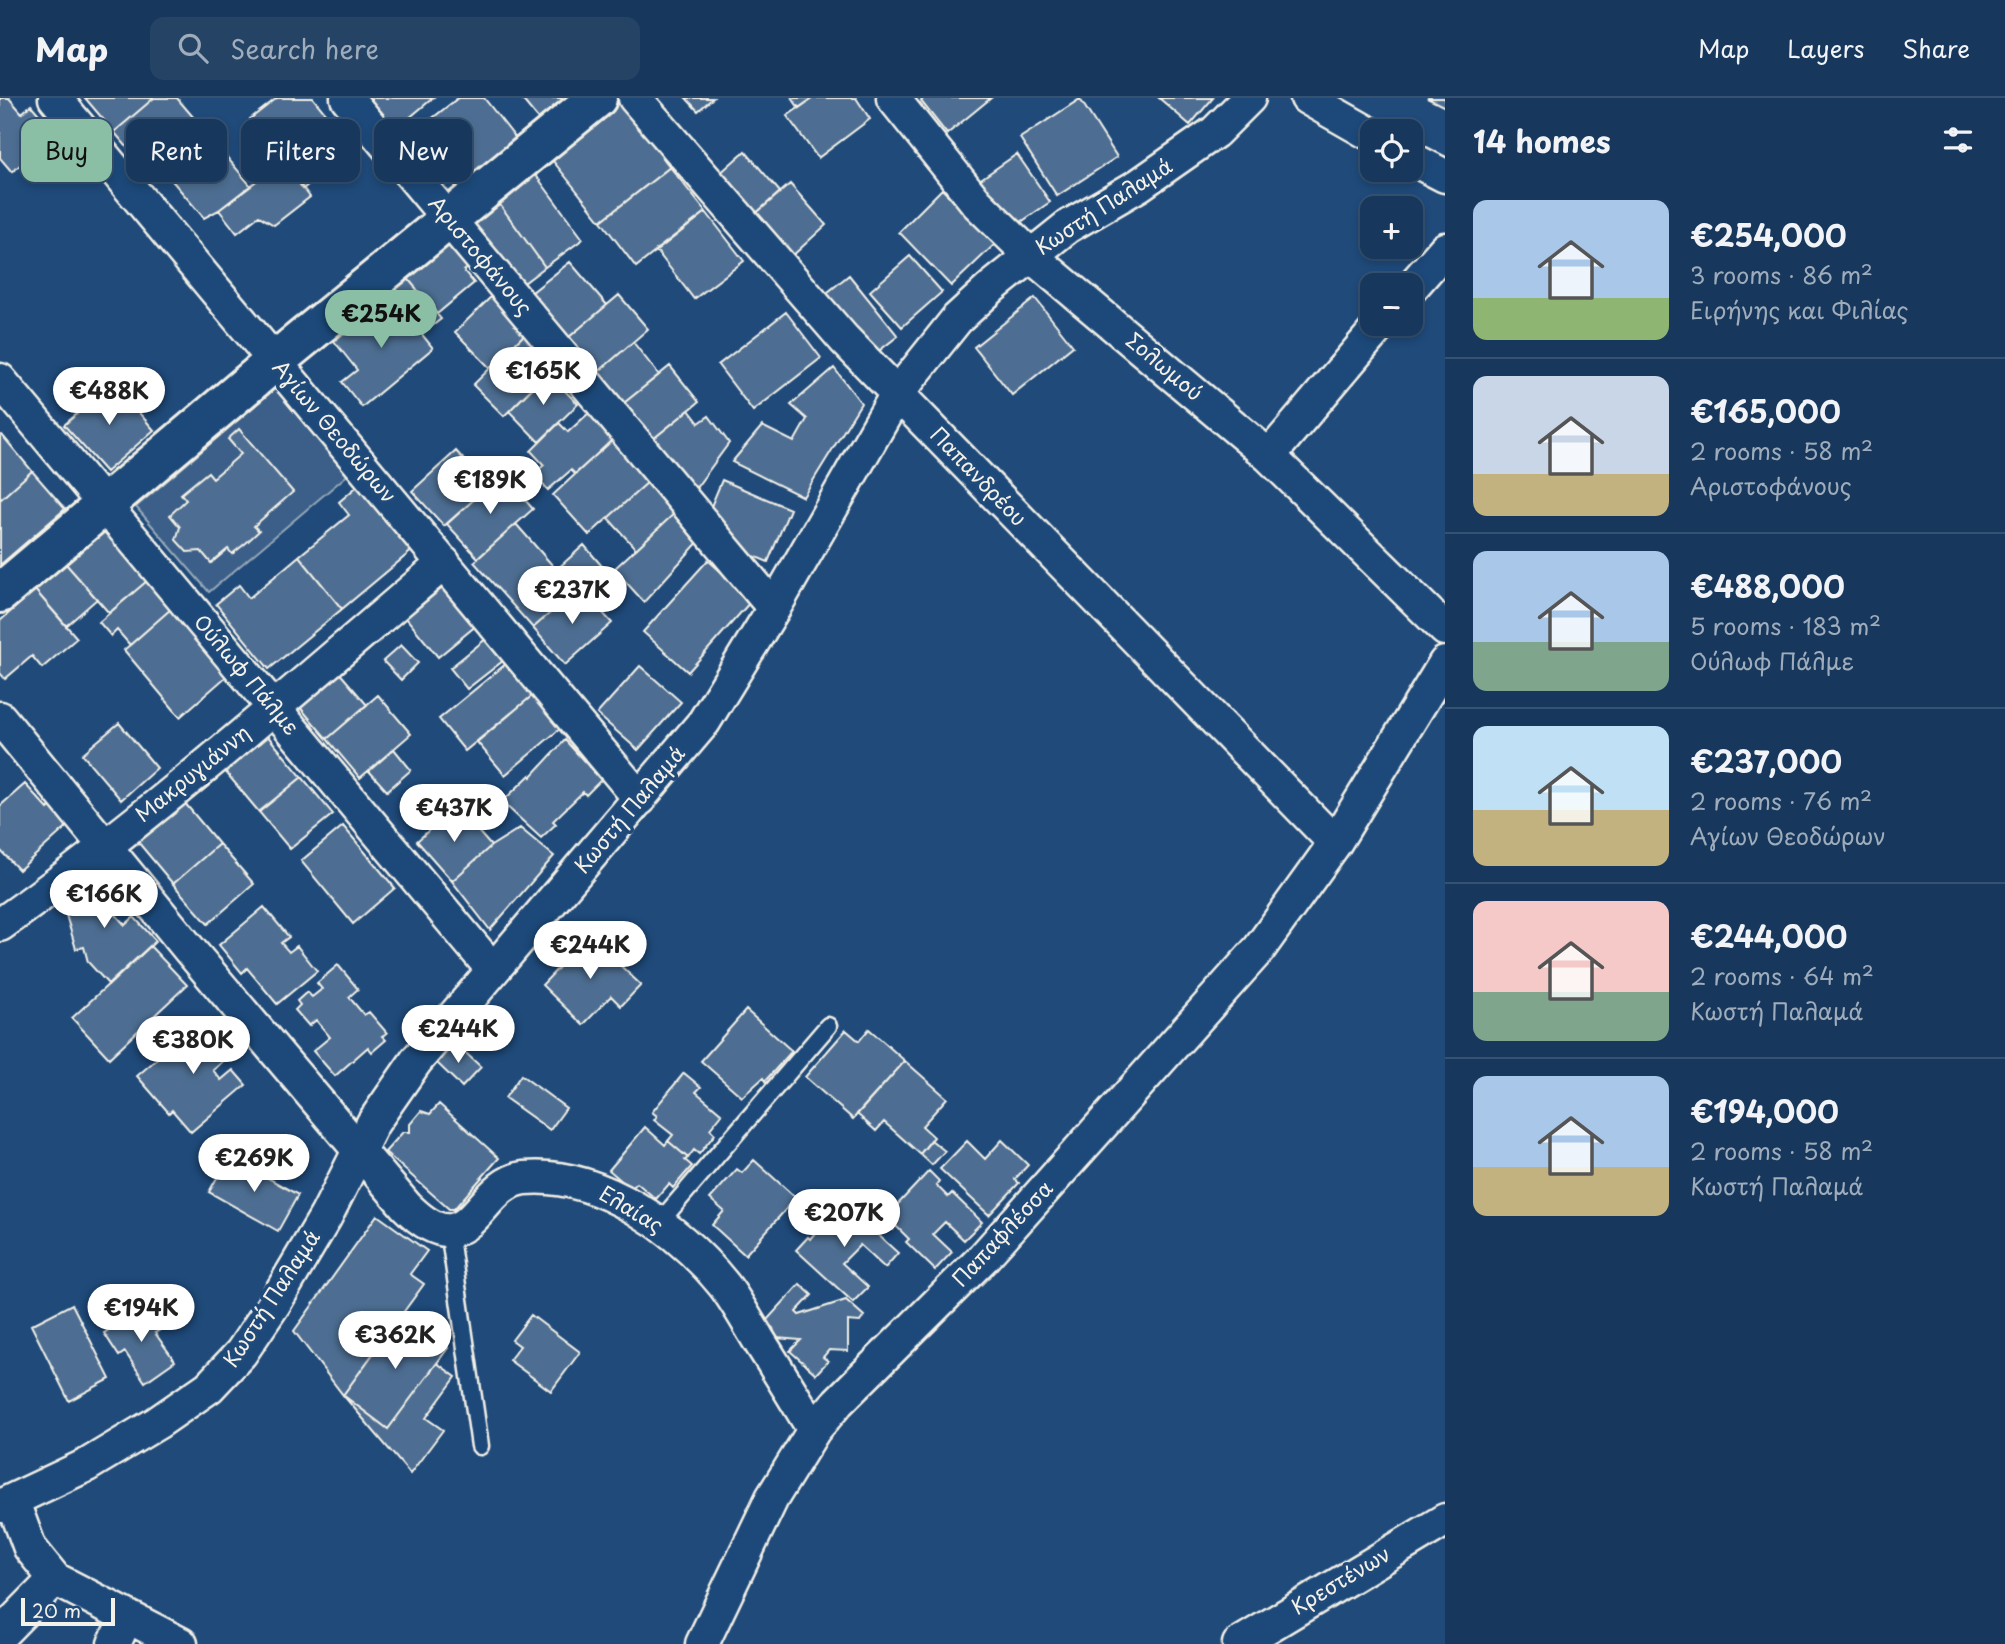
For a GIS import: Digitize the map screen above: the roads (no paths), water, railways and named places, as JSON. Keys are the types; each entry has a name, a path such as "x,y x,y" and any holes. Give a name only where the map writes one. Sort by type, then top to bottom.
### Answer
{"street":[{"name":"Αγίων Θεοδώρων","path":"55,98 640,799"},
{"name":"Αριστοφάνους","path":"347,98 774,608"},
{"path":"0,593 274,362 597,98"},
{"name":"Παπανδρέου","path":"635,98 805,296 897,394 1335,843"},
{"name":"Σολωμού","path":"893,98 977,203 1030,255 1269,456 1445,629"},
{"name":"Κωστή Παλαμά","path":"6,1504 122,1445 183,1406 223,1374 274,1304 326,1216 373,1123 416,1061 704,722 774,608 897,394 957,319 1066,227 1139,185 1215,132 1249,98"},
{"path":"1307,98 1360,128"},
{"path":"1423,165 1445,176"},
{"path":"1423,274 1445,248"},
{"path":"1269,456 1371,336"},
{"name":"Ούλωφ Πάλμε","path":"0,380 493,970"},
{"name":"Μακρυγιάννη","path":"0,925 106,846 444,563"},
{"name":"Παπαφλέσσα","path":"702,1644 772,1498 814,1430 838,1402 983,1258 1258,949 1335,843 1445,663"},
{"path":"0,718 198,959 416,1215 431,1226 449,1230"},
{"name":"Ελαίας","path":"449,1230 472,1219 506,1185 516,1180 562,1180 603,1191 658,1224 704,1263 723,1284 814,1430"},
{"path":"6,1504 30,1548 55,1579 120,1630 181,1644"},
{"name":"Κρεστένων","path":"1239,1644 1445,1520"},
{"path":"0,1635 55,1579"}],"lane":[{"path":"658,1224 828,1026"},
{"path":"449,1230 480,1446"}]}
